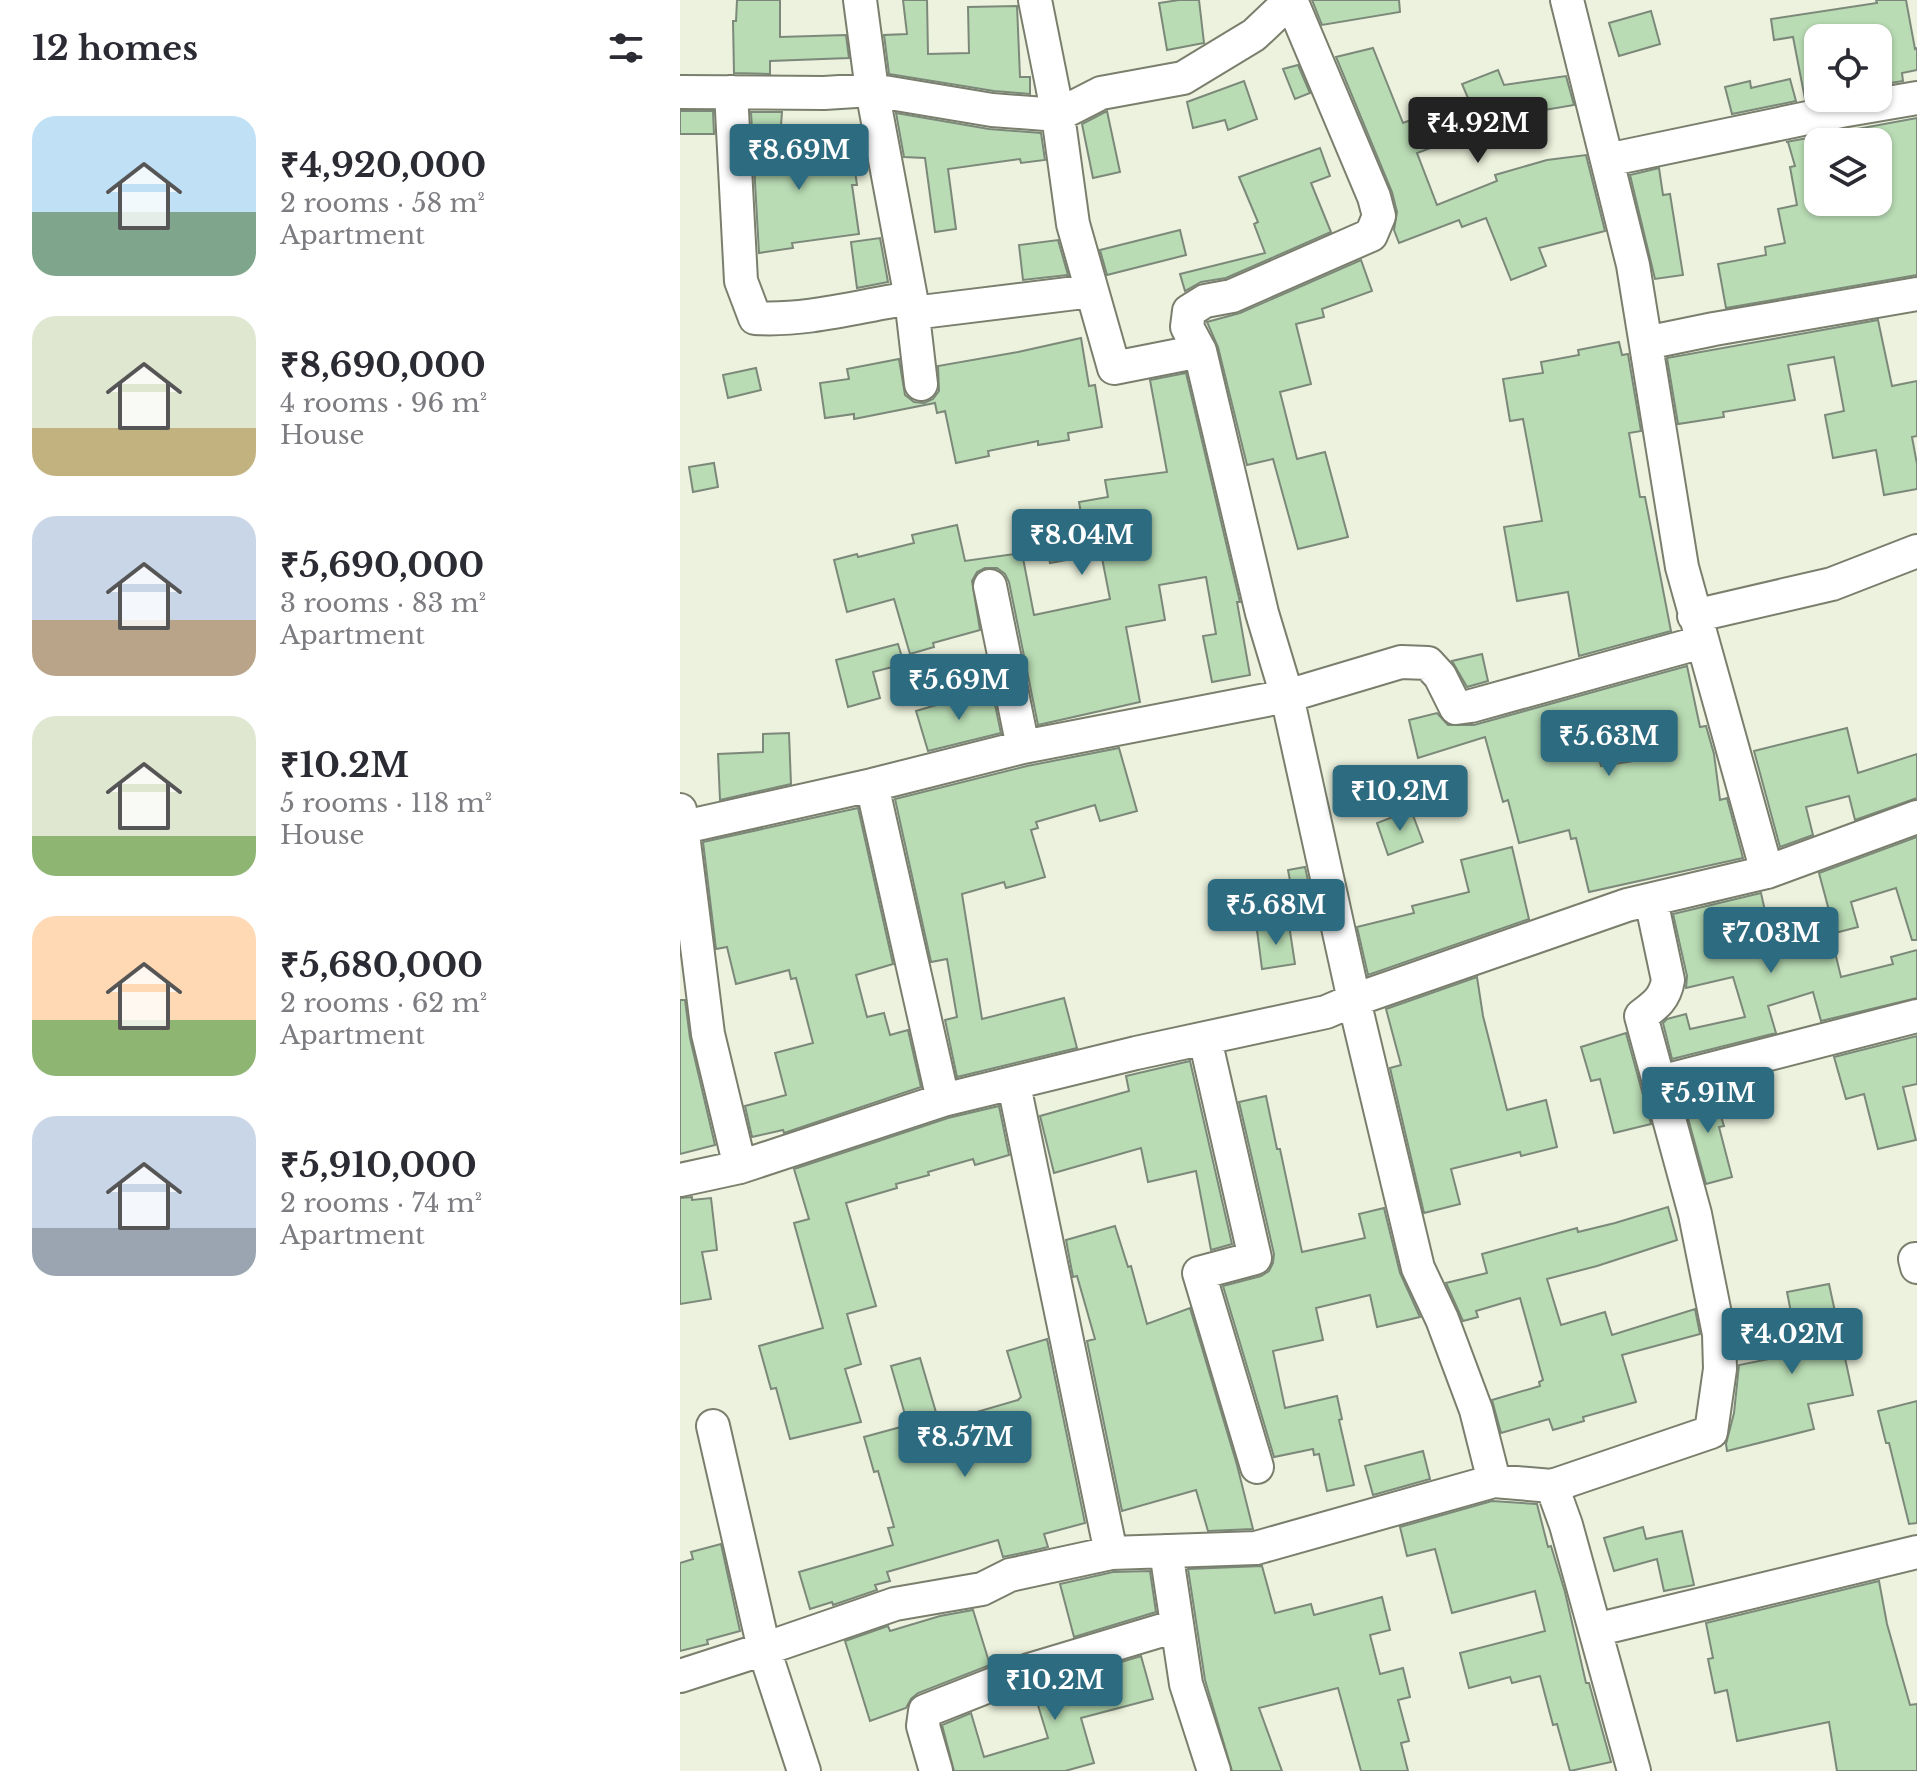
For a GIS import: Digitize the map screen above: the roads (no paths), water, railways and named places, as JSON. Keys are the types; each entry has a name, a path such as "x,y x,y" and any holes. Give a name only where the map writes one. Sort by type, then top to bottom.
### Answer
{"street":[{"path":"860,0 872,90 912,306 921,384"},
{"path":"1035,0 1058,115 1073,224 1114,368 1200,351"},
{"path":"680,92 824,93 872,90 992,110 1058,115 1101,93 1183,78 1254,35 1291,0 1344,132 1374,197 1379,216 1371,235 1232,296 1205,301 1189,311 1187,327 1200,351 1262,613 1287,696 1354,1000 1418,1268 1442,1319 1476,1410 1494,1481"},
{"path":"1567,0 1633,265 1682,567 1767,872"},
{"path":"731,92 741,281 755,318 788,320 850,311 1092,291"},
{"path":"1607,160 1917,98"},
{"path":"1646,343 1917,294"},
{"path":"740,1167 708,1034 681,822 872,785 1023,747 1287,696 1401,662 1428,663 1440,676 1456,708 1832,584 1917,551"},
{"path":"990,586 1023,747"},
{"path":"872,785 943,1100"},
{"path":"680,1180 740,1167 943,1100 1136,1053 1326,1012 1627,905 1767,872 1917,817"},
{"path":"680,1676 895,1604 982,1589 1010,1575 1111,1553 1256,1548 1494,1481 1552,1486 1711,1432 1720,1369 1719,1334 1695,1214 1641,1016 1658,1004 1668,980 1651,900"},
{"path":"1660,1082 1917,1016"},
{"path":"1205,1039 1255,1258 1199,1273 1257,1467"},
{"path":"1014,1085 1111,1553"},
{"path":"713,1426 764,1649 804,1771"},
{"path":"1552,1486 1566,1525 1634,1771"},
{"path":"1166,1551 1186,1684 1214,1771"},
{"path":"1595,1630 1917,1552"},
{"path":"936,1771 923,1726 925,1711 1029,1670 1176,1626"}]}
